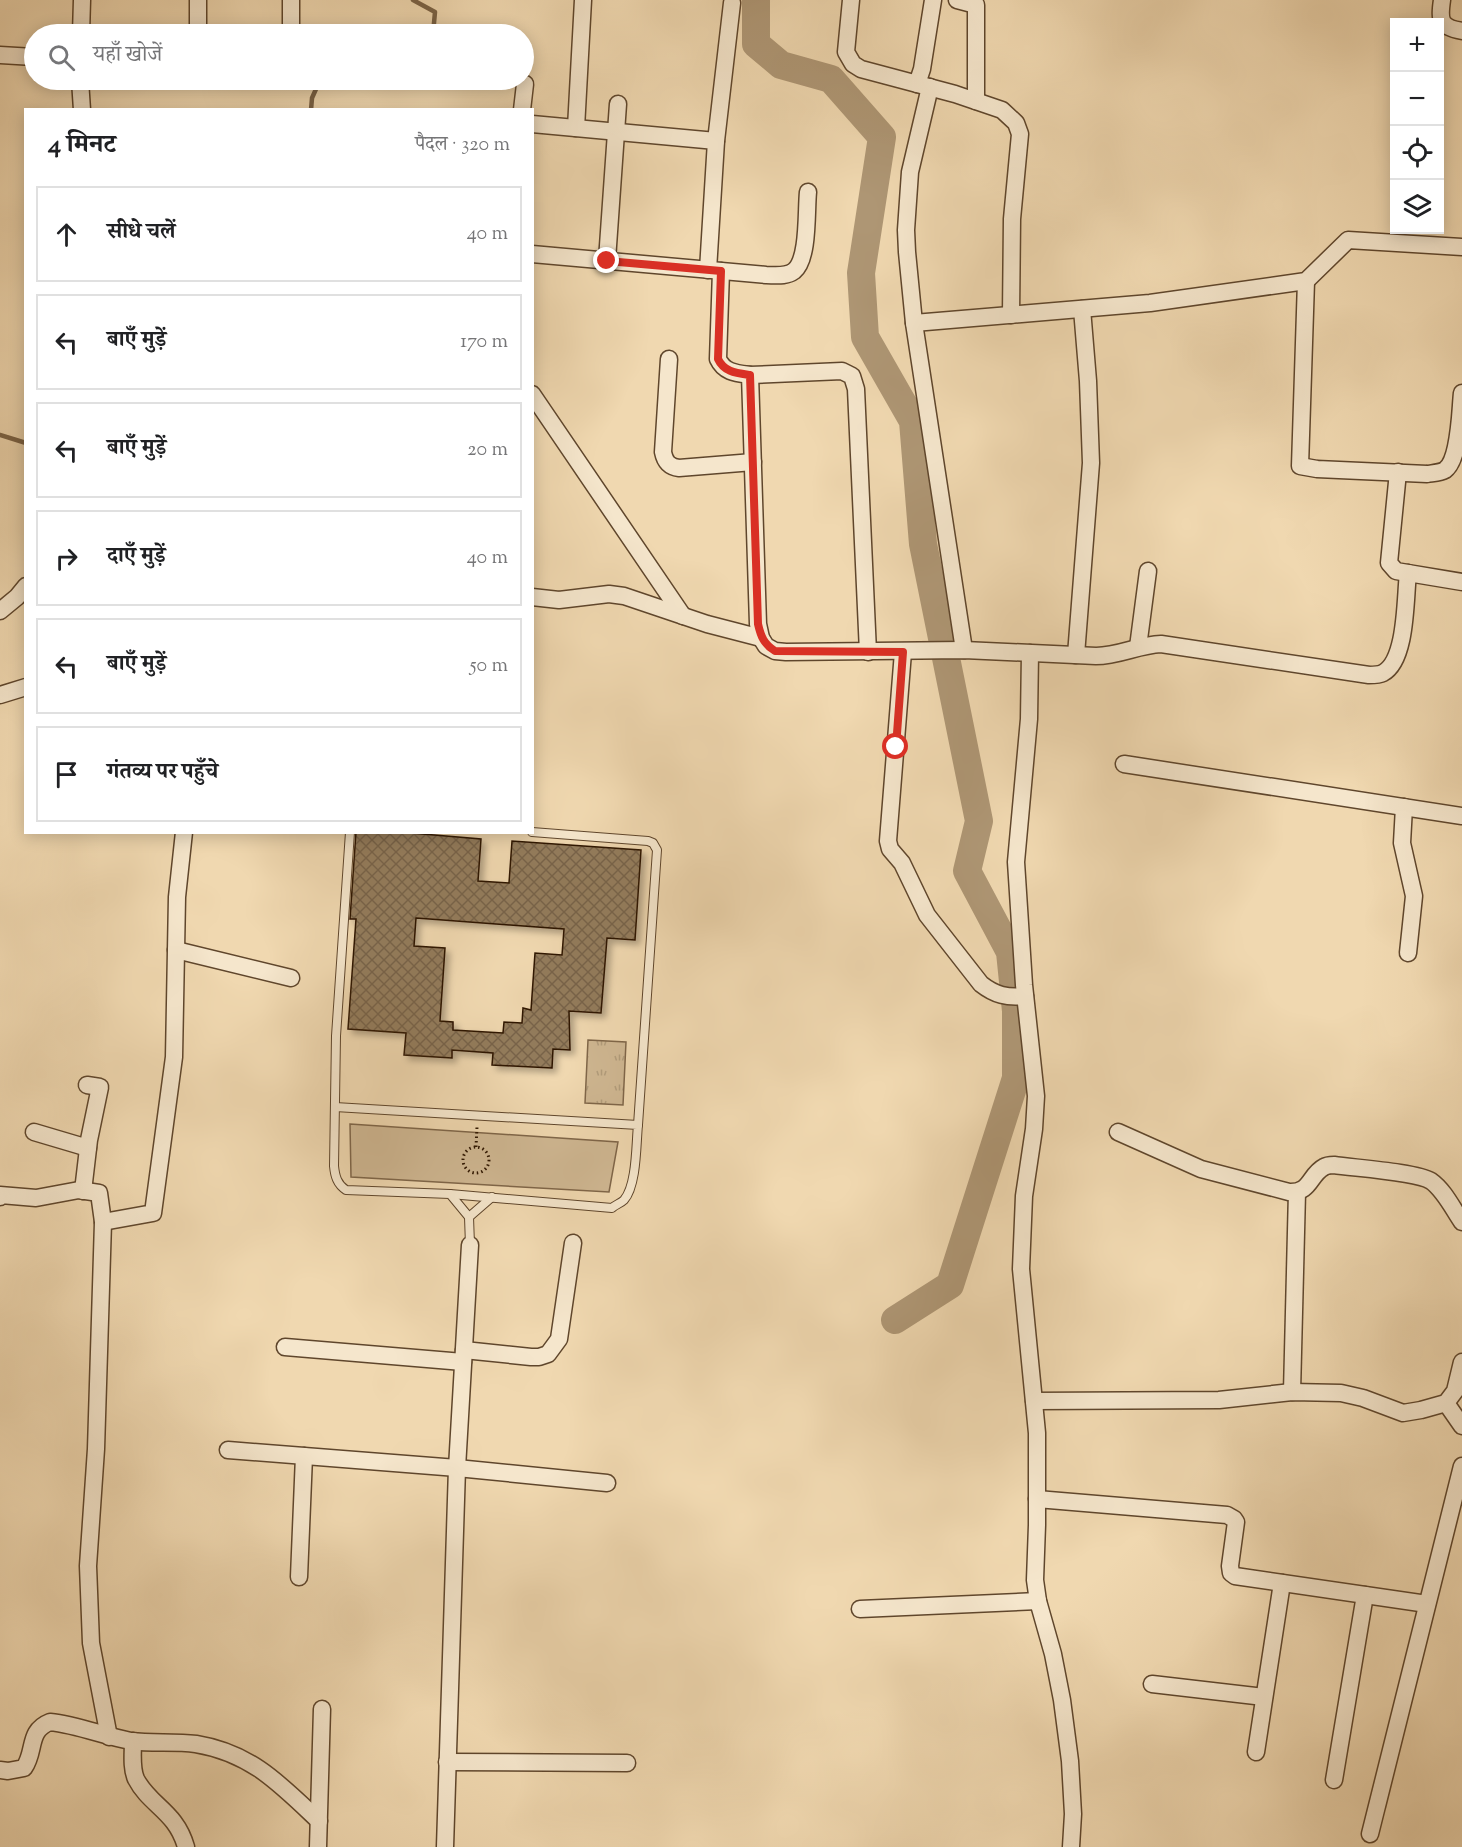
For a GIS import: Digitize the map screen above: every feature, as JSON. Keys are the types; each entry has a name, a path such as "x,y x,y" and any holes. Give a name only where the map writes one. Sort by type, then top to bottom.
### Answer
{"street":[{"path":"81,24 82,0"},
{"path":"198,0 198,24"},
{"path":"291,0 291,24"},
{"path":"576,128 583,0"},
{"path":"851,0 846,44 849,59 861,69 1002,110 1016,123 1020,134 1012,219 1011,315"},
{"path":"933,0 922,69 923,86 908,196 907,252 914,323 960,650"},
{"path":"957,0 976,5 976,101"},
{"path":"1442,0 1440,20 1445,26 1462,31"},
{"path":"732,3 716,141 714,270 718,359 726,370 750,375 842,371 852,376 856,389 868,652"},
{"path":"0,55 24,56"},
{"path":"80,90 81,108"},
{"path":"522,108 524,90"},
{"path":"607,261 618,104"},
{"path":"534,124 716,141"},
{"path":"534,254 784,275 793,271 801,262 808,192"},
{"path":"914,323 1150,303 1306,280 1348,240 1462,247"},
{"path":"1306,280 1300,466 1317,469 1427,474 1448,469 1456,448 1462,393"},
{"path":"1076,655 1090,463 1083,309"},
{"path":"669,359 663,452 667,464 679,468 753,462"},
{"path":"750,375 758,624 761,638 766,646 775,651 960,650 1107,656 1138,647 1161,644 1381,675 1390,668 1401,644 1408,573"},
{"path":"534,397 682,616"},
{"path":"1398,472 1389,563 1396,571 1462,582"},
{"path":"1138,647 1148,571"},
{"path":"0,611 24,588"},
{"path":"534,597 558,600 609,594 624,596 682,616 761,638"},
{"path":"903,652 888,841 890,849 902,863 927,915 981,984 992,993 1017,997"},
{"path":"1030,653 1029,719 1016,862 1017,997 1036,1096 1034,1130 1024,1196 1021,1269 1037,1433 1035,1580 1062,1700 1070,1761 1071,1847"},
{"path":"0,695 24,688"},
{"path":"1124,764 1462,816"},
{"path":"1404,807 1402,843 1414,896 1408,952"},
{"path":"103,1222 153,1213 174,1057 178,888 183,834"},
{"path":"176,950 291,978"},
{"path":"83,1191 88,1148 100,1087 87,1085"},
{"path":"34,1132 88,1148"},
{"path":"1118,1132 1201,1169 1298,1192 1306,1187 1324,1167 1334,1165 1414,1176 1430,1181 1446,1197 1462,1222"},
{"path":"0,1197 0,1195 36,1198 60,1192 83,1191 99,1193 103,1222 96,1449 88,1566 91,1643 109,1737"},
{"path":"1292,1392 1298,1192"},
{"path":"285,1347 539,1358 548,1354 558,1339 573,1243"},
{"path":"446,1847 457,1468 470,1245"},
{"path":"1034,1401 1219,1400 1292,1392 1341,1393 1363,1398 1403,1413 1446,1403 1455,1391 1462,1362"},
{"path":"1446,1403 1462,1426"},
{"path":"228,1450 457,1468 607,1484"},
{"path":"299,1577 304,1456"},
{"path":"1370,1834 1462,1466"},
{"path":"1037,1499 1231,1516 1236,1522 1230,1566 1231,1573 1239,1577 1427,1604"},
{"path":"1256,1752 1282,1583"},
{"path":"1334,1780 1365,1595"},
{"path":"860,1609 1038,1601"},
{"path":"1152,1684 1264,1697"},
{"path":"318,1847 322,1709"},
{"path":"0,1770 24,1768 29,1761 37,1730 50,1722 134,1741 196,1744 244,1759 283,1787 318,1821"},
{"path":"134,1741 135,1777 143,1790 169,1815 182,1832 186,1847"},
{"path":"447,1762 627,1763"}],"lane":[{"path":"350,834 336,1036 334,1166 335,1176 340,1186 345,1190 450,1194 612,1208 624,1200 633,1176 657,850 653,843 648,841 534,832"},
{"path":"335,1107 638,1125"},
{"path":"450,1194 469,1218 470,1245"},
{"path":"469,1218 492,1197"}],"path":[{"path":"476,1147 478,1116"},
{"path":"476,1147 485,1150 489,1158 484,1170 475,1173 464,1167 462,1160 468,1149 476,1147"}],"green space":[{"path":"588,1040 626,1042 623,1105 585,1103"},
{"path":"350,1124 618,1142 609,1192 351,1177"}],"building":[{"path":"356,834 422,834 481,839 478,881 509,883 512,841 641,850 635,940 607,938 601,1013 569,1011 570,1050 553,1049 552,1068 492,1065 493,1053 452,1050 452,1058 404,1055 406,1033 348,1029 356,919 350,919","holes":["416,918 564,929 562,955 535,953 531,1010 523,1008 522,1023 504,1022 503,1033 453,1030 453,1022 440,1021 445,948 414,946"]}],"waterway":[{"path":"413,0 435,12 434,24"},
{"path":"756,0 756,44 781,65 831,79 882,137 861,273 865,337 913,421 923,544 979,821 967,871 1010,952 1016,1011 1016,1078 950,1285 895,1320"},
{"path":"311,108 316,90"},
{"path":"0,435 24,442"}],"route":[{"path":"607,261 721,271 718,359 726,370 750,375 758,624 761,638 766,646 775,651 903,652 896,747"}]}
